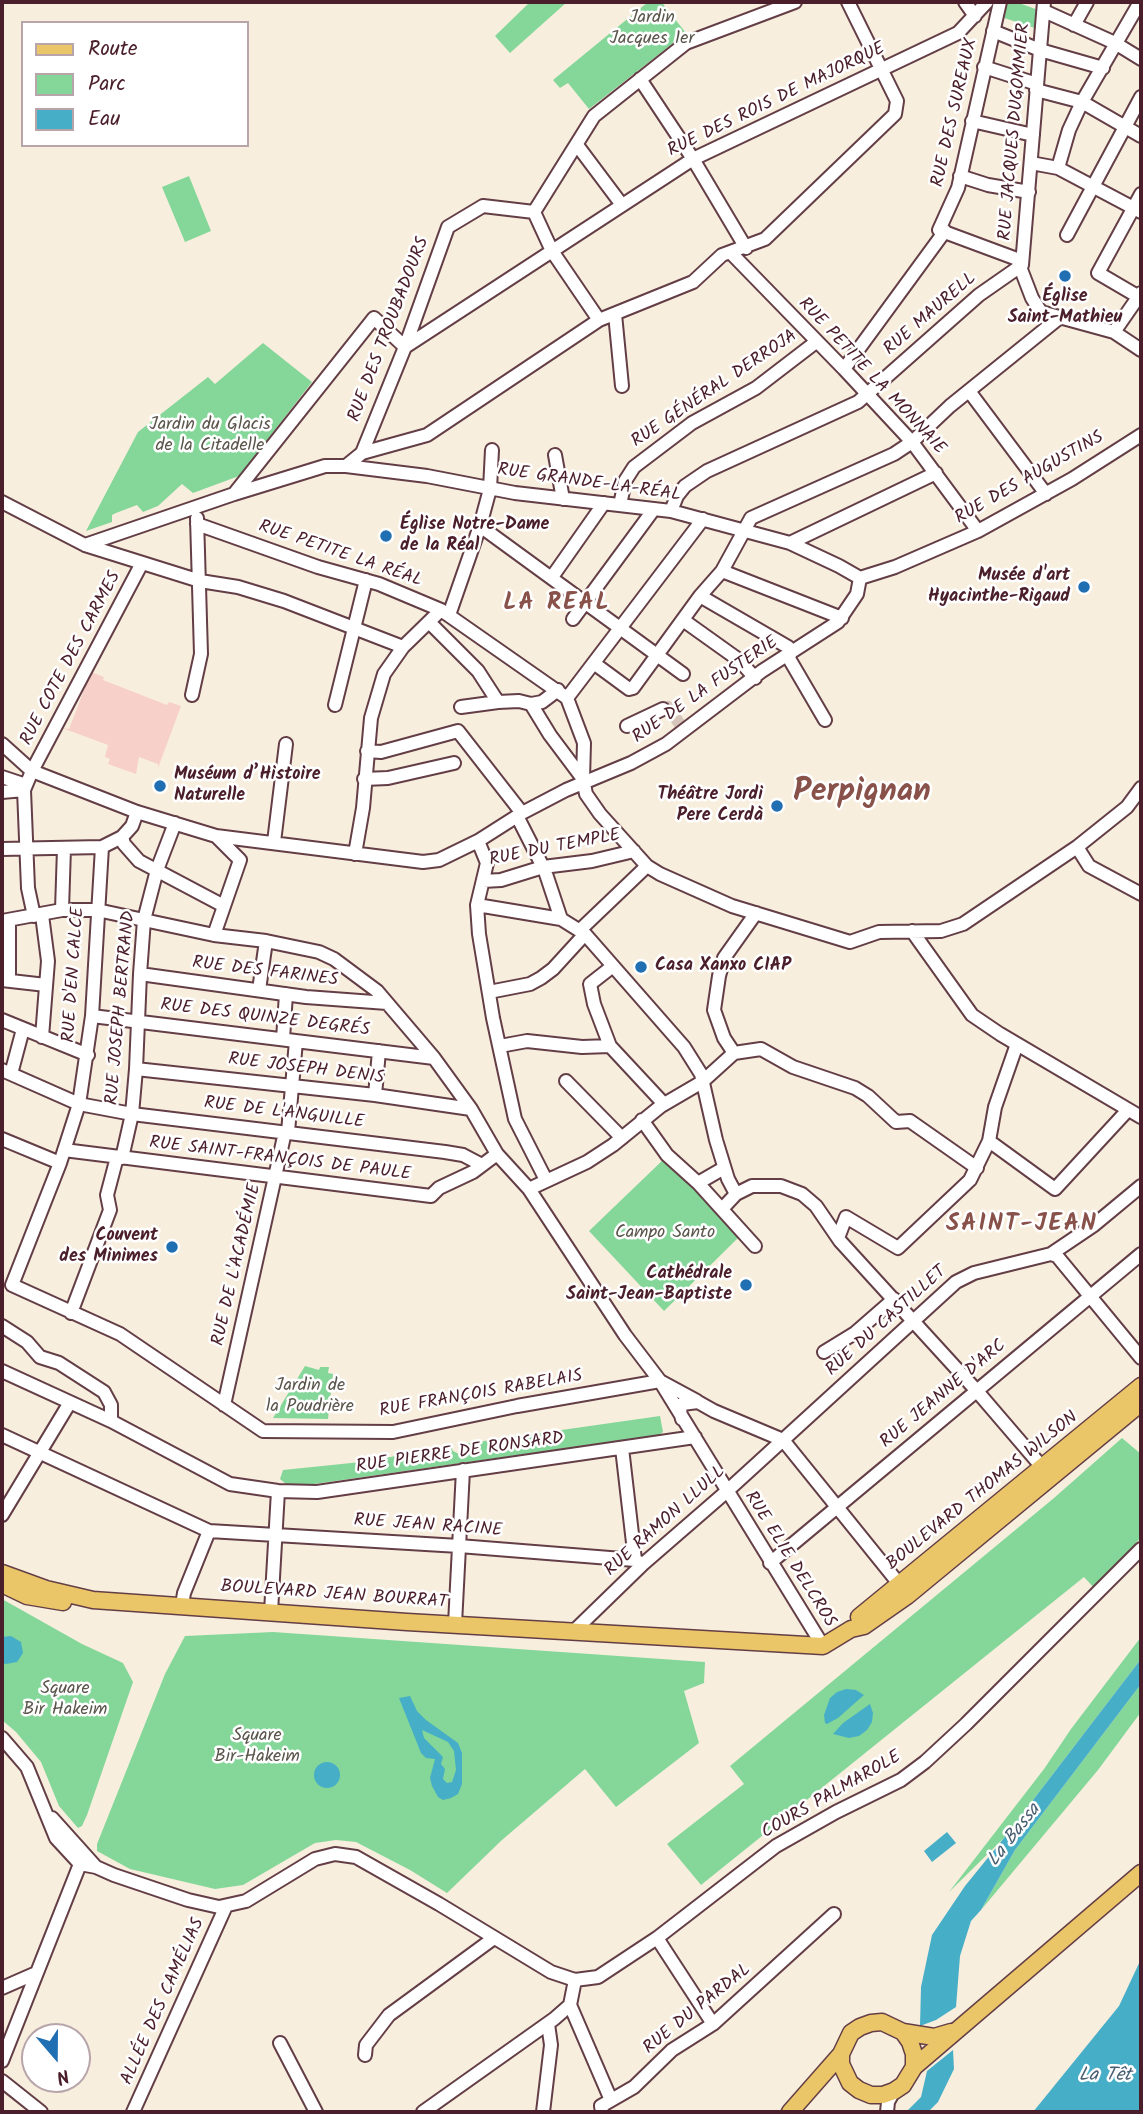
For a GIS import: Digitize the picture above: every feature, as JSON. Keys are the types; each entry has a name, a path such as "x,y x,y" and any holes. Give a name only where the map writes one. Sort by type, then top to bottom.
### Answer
{"main road":[{"name":"BOULEVARD THOMAS WILSON","path":"823,1646 851,1629 864,1626 907,1596 1141,1386"},
{"name":"BOULEVARD THOMAS WILSON","path":"851,1629 856,1619 1046,1472 1141,1403"},
{"name":"BOULEVARD JEAN BOURRAT","path":"2,1573 46,1589 93,1600 573,1632"},
{"name":"BOULEVARD JEAN BOURRAT","path":"2,1584 27,1597 73,1603 93,1600"},
{"path":"573,1632 823,1646"},
{"path":"841,2054 841,2064 850,2083 859,2091 883,2095 894,2091 903,2085 914,2067 954,2031 1141,1873"},
{"path":"790,2112 841,2054 851,2034 871,2023 883,2022 903,2032 934,2037 954,2031"},
{"path":"903,2032 914,2054 914,2067"},
{"path":"807,2095 826,2085 850,2083"}],"street":[{"path":"599,320 552,251 534,212 594,116 686,43 795,2"},
{"path":"346,466 362,453 427,435 599,320 693,282 722,255 765,239 895,114 897,101 848,2"},
{"path":"965,2 975,16"},
{"name":"RUE DES ROIS DE MAJORQUE","path":"405,347 693,159 958,33 987,2"},
{"name":"RUE DES SUREAUX","path":"844,369 906,285 942,230 958,188 1000,2"},
{"path":"1074,25 1087,2"},
{"path":"1058,168 1069,130 1082,102 1140,2"},
{"path":"1044,6 1074,25 1141,59"},
{"name":"RUE JACQUES DUGOMMIER","path":"1022,265 1044,6"},
{"path":"993,31 1040,50 1103,68"},
{"path":"984,67 1082,102 1141,136"},
{"path":"640,79 693,159 746,248"},
{"path":"1067,235 1141,97"},
{"path":"972,121 1032,135"},
{"path":"577,145 622,205"},
{"path":"1031,163 1058,168 1137,210"},
{"path":"960,176 988,185 1029,192"},
{"path":"1114,332 1140,295 1098,273 1137,210 1141,194"},
{"name":"RUE DES TROUBADOURS","path":"362,453 405,347 448,227 483,206 534,212"},
{"path":"942,230 1017,259 1022,265 1032,298 1041,312 1114,332 1141,350"},
{"name":"RUE PETITE LA MONNAIE","path":"731,253 912,442 978,531"},
{"name":"RUE MAURELL","path":"671,511 685,486 707,471 858,402 979,295 1022,265"},
{"path":"615,314 622,386"},
{"path":"234,494 374,318 405,347"},
{"path":"595,664 629,689 633,688 722,571 751,518 894,454 912,442 969,391 1059,318"},
{"name":"RUE GÉNÉRAL DERROJA","path":"620,505 625,481 634,467 682,430 756,388 816,342"},
{"path":"969,391 1046,494"},
{"name":"RUE DES AUGUSTINS","path":"860,578 895,567 978,531 1046,494 1141,435"},
{"path":"355,854 363,808 371,718 384,674 403,647 429,622 445,613 480,526 490,489 492,450"},
{"path":"555,455 563,499"},
{"name":"RUE GRANDE-LA-RÉAL","path":"85,545 325,466 346,466 426,476 490,489 671,511 790,543 860,578"},
{"path":"790,543 936,473"},
{"path":"2,502 85,545 200,581 238,587 284,601 403,647"},
{"path":"552,577 604,503"},
{"path":"192,695 201,654 197,507"},
{"path":"573,619 654,509"},
{"path":"461,707 519,701 531,704 562,694 595,664 703,519"},
{"name":"RUE PETITE LA RÉAL","path":"197,524 294,559 366,580 445,613 562,694"},
{"path":"480,526 683,674"},
{"name":"RUE COTE DES CARMES","path":"25,788 142,563"},
{"path":"722,571 842,618 857,594 860,578"},
{"path":"335,705 366,580"},
{"path":"701,596 788,647 789,654 825,720"},
{"name":"RUE DE LA FUSTERIE","path":"32,771 137,812 216,836 355,854 439,860 478,841 520,814 566,790 631,764 842,618"},
{"path":"683,620 739,660 755,678"},
{"path":"429,622 478,671 498,702"},
{"path":"562,694 584,743 586,794 648,866 704,895 850,942 879,932 941,931 963,924 1077,847 1127,807 1141,788"},
{"path":"531,704 584,781"},
{"path":"627,726 663,709"},
{"path":"367,751 381,752 457,731 520,814 561,919"},
{"path":"2,744 32,771"},
{"path":"274,842 286,744"},
{"path":"364,779 388,778 454,763"},
{"path":"2,776 25,788"},
{"path":"2,792 25,788"},
{"path":"25,788 28,888 38,915 48,961 43,1037"},
{"path":"2,849 102,847 122,837 132,826 137,812"},
{"name":"RUE JOSEPH BERTRAND","path":"71,1313 110,1210 107,1195 132,1114 144,920 157,870 175,823"},
{"path":"214,935 240,860 216,836"},
{"path":"122,837 124,844 139,861 224,906"},
{"path":"478,841 487,863 477,905 489,992 515,1119 546,1180"},
{"name":"RUE D'EN CALCE","path":"12,1285 62,1156 79,1104 92,1016 102,847"},
{"path":"1077,847 1089,866 1141,894"},
{"path":"62,910 64,848"},
{"name":"RUE DU TEMPLE","path":"483,881 501,880 542,867 592,861 634,851"},
{"path":"489,992 530,984 553,969 582,932 648,866"},
{"path":"477,905 561,919 582,932 613,966 684,1047 701,1074 724,1168 736,1194"},
{"name":"RUE ELIE DELCROS","path":"6,921 62,910 97,911 214,935 266,941 319,952 334,959 377,992 434,1058 471,1109 497,1154 529,1189 625,1335 660,1381 823,1646"},
{"path":"734,1053 724,1038 714,1010 719,976 724,958 756,913"},
{"path":"6,921 5,980 46,985"},
{"path":"912,931 972,1014 1000,1034 1135,1115 1055,1189 989,1141"},
{"path":"259,990 266,941"},
{"path":"613,966 590,985 594,1004 610,1046 664,1104"},
{"name":"RUE DES FARINES","path":"139,974 286,994 387,1003"},
{"name":"RUE DE L'ACADÉMIE","path":"224,1405 286,1132 292,1086 286,994"},
{"name":"RUE DES QUINZE DEGRÉS","path":"92,1016 434,1058"},
{"path":"2,1020 88,1055"},
{"path":"6,1072 23,1028"},
{"path":"500,1046 527,1041 582,1047 610,1046"},
{"path":"838,1238 846,1217 898,1248 970,1180 989,1141 995,1107 1017,1044"},
{"path":"529,1189 587,1162 664,1104 702,1082 734,1053 761,1049 793,1067 855,1088 897,1122 910,1121 977,1168"},
{"path":"375,1096 379,1051"},
{"name":"RUE JOSEPH DENIS","path":"136,1069 471,1109"},
{"name":"RUE DE L'ANGUILLE","path":"6,1072 79,1104 132,1114 463,1155 482,1165"},
{"path":"566,1081 622,1138"},
{"path":"642,1120 667,1155 698,1183 755,1246"},
{"name":"RUE SAINT-FRANÇOIS DE PAULE","path":"2,1139 62,1156 119,1157 431,1196 439,1188 473,1172 497,1154"},
{"path":"698,1183 724,1168"},
{"path":"722,1209 736,1194 752,1186 766,1185 781,1186 802,1195 816,1206 838,1238 976,1390 1046,1472"},
{"name":"RUE DU CASTILLET","path":"783,1440 956,1282 974,1273 1051,1254 1094,1225 1141,1186"},
{"path":"1051,1254 1057,1256 1141,1357"},
{"name":"RUE JEANNE D'ARC","path":"770,1563 1141,1254"},
{"name":"RUE FRANÇOIS RABELAIS","path":"12,1285 120,1334 263,1431 393,1432 517,1406 660,1381"},
{"path":"824,1352 855,1333 894,1298"},
{"path":"2,1326 27,1342 40,1357 60,1363 104,1392 111,1405 111,1421"},
{"name":"RUE PIERRE DE RONSARD","path":"2,1371 111,1421 230,1484 278,1491 317,1492 695,1437"},
{"path":"660,1381 714,1411 783,1440 900,1585"},
{"path":"682,1420 682,1404 698,1402"},
{"path":"2,1515 69,1404"},
{"path":"2,1435 209,1531 184,1593 182,1605"},
{"name":"RUE RAMON LLULL","path":"573,1632 639,1562 726,1492 783,1440"},
{"path":"622,1448 639,1562"},
{"path":"455,1624 463,1471"},
{"path":"271,1612 278,1491"},
{"name":"RUE JEAN RACINE","path":"209,1531 459,1546 639,1562"},
{"name":"COURS PALMAROLE","path":"575,1980 598,1977 657,1938 776,1846 815,1823 901,1780 925,1762 967,1724 1141,1549"},
{"path":"2,1738 27,1767 56,1838 80,1864 96,1867 188,1900 219,1907 246,1901 315,1859 335,1854 365,1861 551,1972 575,1980 570,2005 611,2100 601,2106 602,2112"},
{"path":"45,1810 96,1867"},
{"path":"2,2061 34,1974 80,1864"},
{"name":"ALLÉE DES CAMÉLIAS","path":"133,2112 226,1906"},
{"name":"RUE DU PARDAL","path":"611,2100 624,2095 672,2050 713,2024 834,1914"},
{"path":"365,2056 366,2045 389,2015 494,1938"},
{"path":"657,1938 713,2024"},
{"path":"2,1988 34,1974"},
{"path":"423,2112 548,2024 570,2005"},
{"path":"543,2112 551,2045 548,2024"},
{"path":"280,2043 316,2112"},
{"path":"2,2081 41,2112"},
{"path":"887,2112 888,2102 894,2091"}],"shaded area":[{"path":"91,672 104,677 103,680 167,705 169,702 181,706 158,768 158,764 139,757 136,774 108,764 110,759 105,757 108,745 62,728 69,729"}],"green space":[{"path":"530,2 567,2 510,53 495,36"},
{"name":"Jardin Jacques 1er","path":"648,2 665,2 663,4 686,33 589,109 568,83 560,88 553,80"},
{"path":"1006,2 1016,2 1041,11 1035,28 1001,17"},
{"path":"189,176 211,231 185,242 162,187"},
{"name":"Jardin du Glacis de la Citadelle","path":"263,343 312,382 239,476 193,493 182,484 158,506 143,512 137,505 112,515 112,522 86,531 138,432 208,377 215,384"},
{"name":"Campo Santo","path":"665,1158 741,1235 664,1311 589,1231"},
{"name":"Jardin de la Poudrière","path":"305,1366 319,1370 320,1367 329,1367 328,1373 333,1374 328,1419 273,1418"},
{"path":"660,1416 663,1432 659,1435 314,1484 286,1484 280,1479 283,1470 361,1462 368,1467 373,1465 375,1460 447,1446 451,1446 453,1451 459,1454 463,1450 463,1444"},
{"path":"1122,1438 1141,1454 1141,1537 1126,1555 1094,1588 1084,1577 701,1885 667,1844 744,1784 730,1766 1054,1498"},
{"name":"Square Bir Hakeim","path":"2,1599 82,1644 123,1663 133,1682 87,1815 82,1826 78,1828 59,1806 41,1762 2,1720"},
{"name":"Square Bir-Hakeim","path":"273,1632 705,1662 704,1683 684,1691 699,1743 616,1807 585,1769 502,1840 447,1893 356,1842 336,1840 315,1843 243,1885 215,1889 130,1869 97,1851 97,1844 165,1674 185,1636"},
{"path":"1141,1637 1141,1659 1004,1838 949,1892 1044,1769"},
{"path":"1141,1684 1141,1712 1098,1770 981,1910 1015,1850"}],"water":[{"path":"11,1636 21,1642 23,1653 17,1662 2,1663 2,1637"},
{"name":"La Bassa","path":"1141,1659 1141,1684 1015,1850 981,1910 971,1921 960,1956 956,2007 936,2020 920,2026 921,1987 932,1935 965,1886"},
{"path":"846,1689 856,1690 864,1695 838,1718 825,1723 824,1715 830,1698"},
{"path":"410,1696 417,1711 426,1720 458,1743 462,1753 462,1784 458,1794 451,1798 443,1800 438,1797 432,1786 430,1778 435,1759 426,1758 421,1753 399,1698","holes":["422,1730 448,1742 454,1751 456,1770 452,1782 447,1783 443,1779 443,1757 424,1738"]},
{"path":"870,1704 872,1722 867,1730 859,1736 849,1738 833,1734 843,1723"},
{"path":"327,1762 336,1766 340,1775 336,1784 327,1788 318,1784 314,1775 318,1766"},
{"path":"947,1832 956,1843 932,1862 924,1851"},
{"name":"La Têt","path":"1141,1959 1141,2112 1033,2112 1119,2006"},
{"path":"953,2050 954,2069 938,2102 928,2112 895,2112 908,2110 921,2097 927,2071"}],"tunnel":[{"path":"663,709 668,707 681,726"}],"place":[{"name":"Église Saint-Mathieu","path":"1065,276"},
{"name":"Église Notre-Dame de la Réal","path":"386,536"},
{"name":"Musée d'art Hyacinthe-Rigaud","path":"1084,587"},
{"name":"Muséum d’Histoire Naturelle","path":"160,786"},
{"name":"Théâtre Jordi Pere Cerdà","path":"777,806"},
{"name":"Casa Xanxo CIAP","path":"641,967"},
{"name":"Couvent des Minimes","path":"172,1247"},
{"name":"Cathédrale Saint-Jean-Baptiste","path":"746,1285"}],"district":[{"name":"LA REAL","path":"557,605"},
{"name":"Perpignan","path":"862,795"},
{"name":"SAINT-JEAN","path":"1022,1226"}]}
